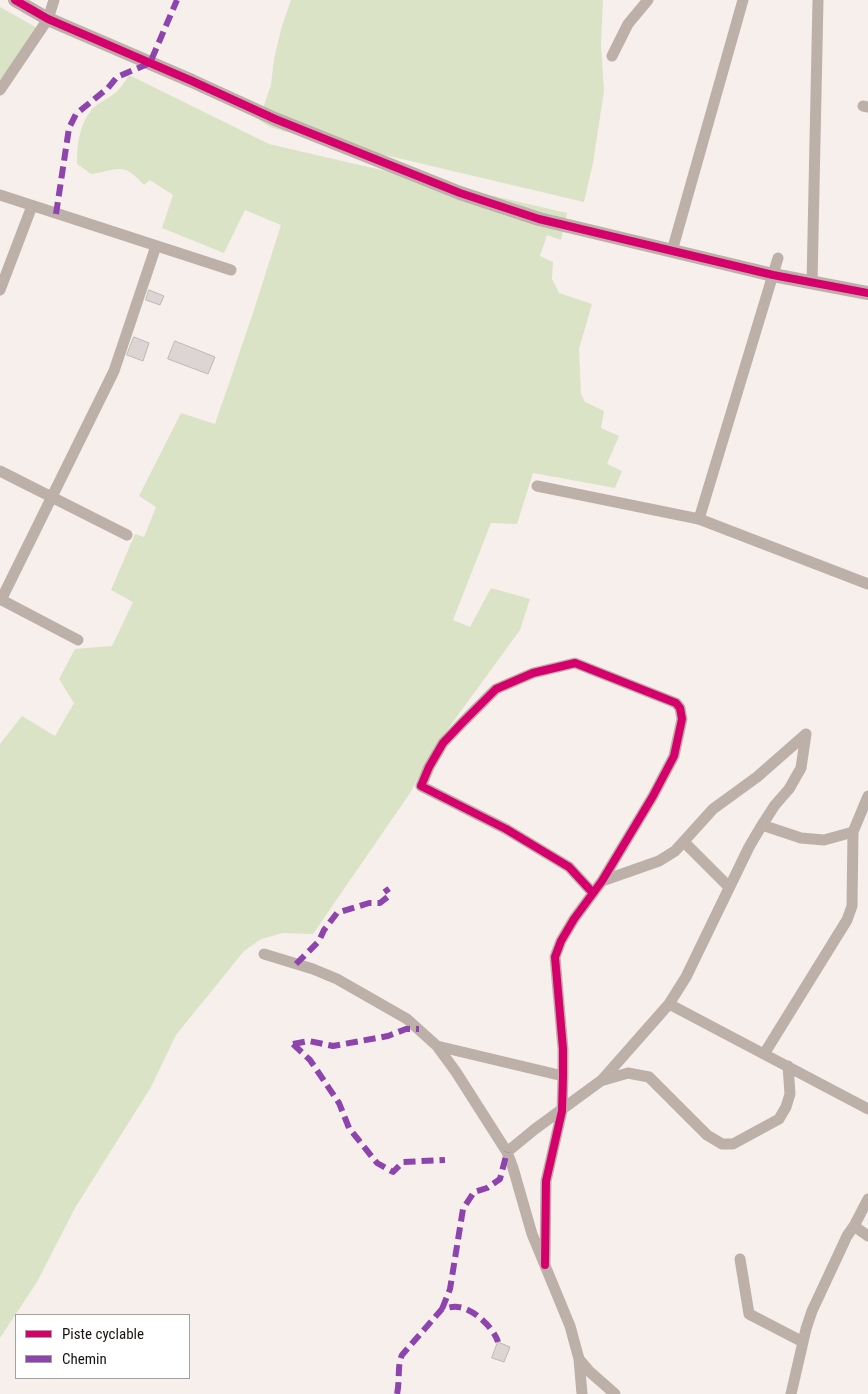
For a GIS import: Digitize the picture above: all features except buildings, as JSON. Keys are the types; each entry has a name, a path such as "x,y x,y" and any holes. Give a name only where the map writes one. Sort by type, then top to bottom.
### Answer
{"street":[{"path":"15,0 48,19 275,119 460,193 539,218 672,251 773,275 868,293"},
{"path":"0,90 48,19 54,0"},
{"path":"612,56 628,24 648,0"},
{"path":"672,251 743,0"},
{"path":"812,283 818,0"},
{"path":"0,195 231,270"},
{"path":"0,290 32,206"},
{"path":"78,640 0,599 114,371 156,246"},
{"path":"699,519 778,258"},
{"path":"0,471 127,536"},
{"path":"537,486 699,519 868,584"},
{"path":"544,1264 546,1181 562,1111 564,1076 555,957 561,942 574,920 602,881 654,796 674,756 682,713 676,703 575,664 533,673 496,689 443,743 429,767 421,786 506,830 569,867 593,892"},
{"path":"507,1152 602,1080 669,1004 686,977 729,887 762,825 774,805 789,789 801,768 806,734 757,777 713,809 675,852 659,861 602,881"},
{"path":"764,1054 847,920 852,906 853,832 868,796"},
{"path":"762,825 801,838 824,840 853,832"},
{"path":"684,842 729,887"},
{"path":"264,954 313,969 337,979 407,1019 437,1046 507,1152 532,1234 570,1326 579,1358 582,1394"},
{"path":"669,1004 868,1109"},
{"path":"437,1046 564,1076"},
{"path":"602,1080 628,1073 649,1076 707,1135 722,1144 733,1144 779,1119 786,1107 790,1094 788,1066"},
{"path":"791,1394 812,1311 847,1236 868,1199"},
{"path":"854,1226 868,1236"},
{"path":"740,1259 749,1314 803,1342"},
{"path":"579,1358 590,1372 615,1394"}],"green space":[{"path":"291,0 603,0 601,44 604,91 593,163 584,202 283,131 270,127 259,120 271,85 274,59"},
{"path":"0,7 37,28 0,80"},
{"path":"129,75 269,144 567,213 561,240 547,235 540,256 553,262 552,279 559,293 592,304 579,349 581,394 585,402 604,411 601,428 619,436 607,464 622,471 615,488 533,473 517,524 491,523 453,620 470,627 491,588 530,599 520,630 434,748 410,793 313,934 283,933 261,939 244,951 176,1035 151,1087 75,1208 37,1282 0,1338 0,744 22,716 55,736 74,703 59,679 75,649 112,646 133,602 111,590 135,534 144,537 156,507 139,496 181,413 215,424 281,225 245,210 224,253 162,228 173,195 150,180 144,185 131,173 120,169 91,174 77,164 80,135 88,115 94,107 111,96"}],"marked path":[{"path":"56,214 69,128 76,114 108,88 117,77 150,63 177,0"},
{"path":"296,964 319,941 324,930 337,913 369,903 380,903 390,895 385,888"},
{"path":"293,1044 309,1041 333,1046 388,1036 406,1029 419,1029"},
{"path":"293,1044 310,1060 339,1103 349,1128 377,1163 393,1172 403,1162 445,1160"},
{"path":"442,1309 450,1289 463,1209 474,1192 487,1188 500,1179 507,1152"},
{"path":"397,1394 402,1355 442,1309 456,1307 470,1311 488,1325 498,1342"}],"cycle path":[{"path":"15,0 48,19 275,119 460,193 539,219 773,275 868,293"},
{"path":"545,1265 546,1181 562,1111 563,1049 555,957 561,941 574,919 602,881 653,796 674,756 682,719 680,708 676,703 575,663 533,673 496,689 443,743 429,767 421,786 506,829 569,867 593,893"}]}
